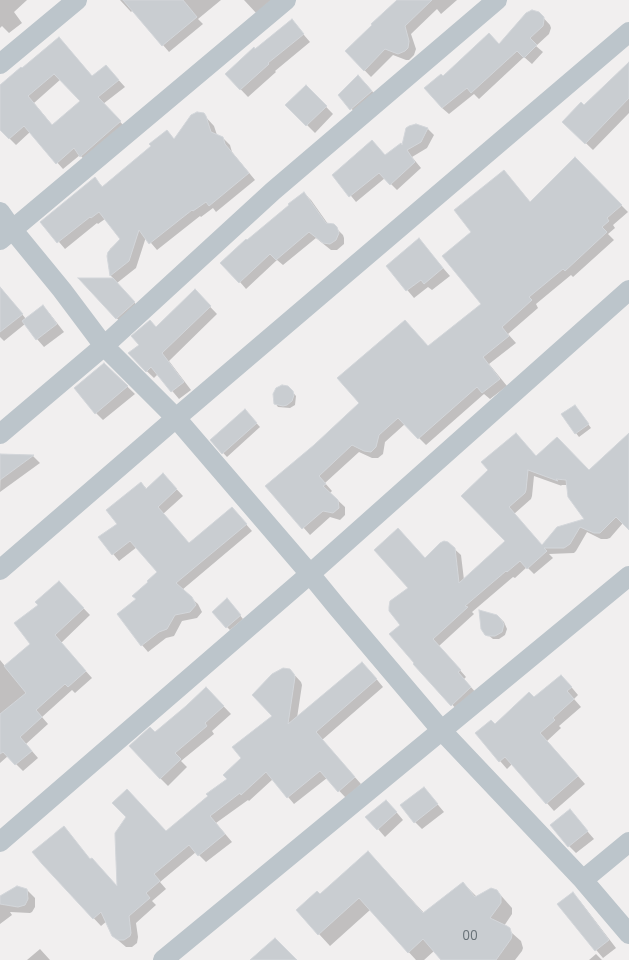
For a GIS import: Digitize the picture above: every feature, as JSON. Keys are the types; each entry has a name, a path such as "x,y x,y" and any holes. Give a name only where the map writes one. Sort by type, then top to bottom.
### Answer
{"street":[{"path":"0,64 77,0"},
{"path":"6,234 286,0"},
{"path":"0,434 104,346 273,191 497,0"},
{"path":"0,570 629,32"},
{"path":"0,212 6,234 62,290 104,346 176,418 442,731 584,880 629,934"},
{"path":"0,842 310,574 629,290"},
{"path":"163,960 629,576"},
{"path":"584,880 629,842"}],"building":[{"path":"123,0 183,0 197,17 162,46"},
{"path":"397,0 432,0 405,26 409,41 408,48 398,54 385,49 364,71 345,51"},
{"path":"532,10 539,12 544,17 543,26 530,38 537,45 524,58 517,51 471,93 467,88 442,108 424,88 441,74 443,76 489,33 499,44 526,13"},
{"path":"292,19 304,34 268,63 269,64 240,90 225,74 254,47 255,49"},
{"path":"59,37 92,76 106,65 119,80 98,97 121,121 80,157 74,148 56,164 24,126 9,139 0,130 0,85 21,67 22,68","holes":["54,74 80,101 52,125 28,96"]},
{"path":"629,62 629,98 585,144 562,122 581,102 584,105"},
{"path":"358,75 372,91 350,110 338,95"},
{"path":"306,85 327,106 306,126 285,105"},
{"path":"197,112 204,113 211,132 223,137 225,144 249,173 209,206 206,202 193,211 192,210 149,244 139,230 129,261 110,276 107,256 108,252 120,239 99,212 91,218 90,217 57,243 40,222 95,177 102,187 151,146 149,144 167,130 174,139 191,115"},
{"path":"416,124 428,128 421,142 407,150 415,162 390,185 379,173 349,197 332,175 372,140 385,155 401,143 402,145 406,128"},
{"path":"575,157 622,205 607,218 609,221 602,227 607,232 565,271 563,269 529,297 532,300 502,327 509,336 483,357 500,379 482,393 477,387 418,439 398,418 379,435 376,447 371,452 364,451 352,445 319,476 326,484 323,486 338,500 339,508 333,513 323,511 302,529 265,486 314,445 359,403 337,378 405,320 428,346 481,304 442,256 471,232 454,210 504,170 530,202"},
{"path":"304,192 326,223 334,224 337,227 339,233 336,240 330,244 323,243 309,232 276,260 270,254 239,283 220,263 246,239 247,240"},
{"path":"419,238 443,268 424,284 421,280 406,291 386,266"},
{"path":"78,278 113,278 135,302 116,319"},
{"path":"0,287 23,314 0,332"},
{"path":"195,289 211,306 162,353 184,382 171,392 151,367 146,372 128,353 139,345 131,336 150,320 156,327"},
{"path":"43,305 57,324 36,340 22,321"},
{"path":"104,363 128,386 95,414 74,388"},
{"path":"282,385 288,386 293,391 294,395 292,401 283,406 274,404 273,394 276,388"},
{"path":"575,405 589,424 575,434 561,414"},
{"path":"245,409 257,423 222,454 210,440"},
{"path":"516,433 536,456 557,437 589,470 629,433 629,530 616,517 600,533 594,533 580,527 570,544 564,548 544,548 547,551 527,569 520,561 465,606 468,607 433,639 461,670 458,672 471,687 451,706 413,664 414,663 389,634 400,625 389,611 390,601 408,588 374,550 398,528 425,558 440,543 444,541 448,542 455,548 459,583 505,541 461,496 488,470 481,462","holes":["528,470 558,481 556,479 566,480 568,497 584,519 557,527 542,545 509,507 525,493"]},
{"path":"0,454 34,455 0,480"},
{"path":"163,473 177,489 158,507 189,543 232,507 247,524 176,583 192,597 196,605 190,612 175,615 167,629 159,632 141,646 117,614 136,599 132,596 157,572 130,541 112,555 98,537 117,524 106,510 141,482 146,489"},
{"path":"59,581 84,608 55,635 86,671 68,687 65,684 36,710 42,717 20,737 32,751 15,765 3,752 0,754 0,714 26,693 4,666 30,644 14,623 38,605 35,602"},
{"path":"227,598 241,615 226,628 212,612"},
{"path":"479,610 497,615 504,624 502,632 495,636 485,635 481,629"},
{"path":"362,662 377,679 316,732 355,777 338,792 320,771 287,798 266,772 241,795 240,793 210,816 225,834 198,856 189,845 154,874 160,881 146,893 150,898 129,916 131,933 130,936 124,940 118,940 112,936 101,912 93,919 32,852 64,826 90,859 92,858 117,886 115,833 126,817 112,803 127,789 166,831 208,796 206,794 227,779 223,775 241,758 232,747 272,716 252,695 272,674 283,668 290,669 295,677 288,724"},
{"path":"561,675 572,687 567,691 574,699 553,718 555,720 540,733 578,776 546,804 505,757 499,762 475,733 491,720 495,724 529,692 534,697"},
{"path":"206,687 224,706 205,723 207,726 175,753 181,759 160,779 129,746 150,727 155,732"},
{"path":"424,787 438,804 414,823 400,805"},
{"path":"386,800 397,812 377,830 365,817"},
{"path":"570,809 588,831 568,847 550,825"},
{"path":"368,851 423,913 463,882 475,897 491,888 497,890 501,896 501,903 490,918 510,928 512,935 511,939 496,960 441,960 423,939 408,953 359,898 318,935 296,910 317,891 320,894"},
{"path":"17,886 27,889 28,899 25,905 18,907 0,904 0,896"},
{"path":"573,892 609,940 595,951 557,904"},
{"path":"275,938 297,960 250,960"}]}
